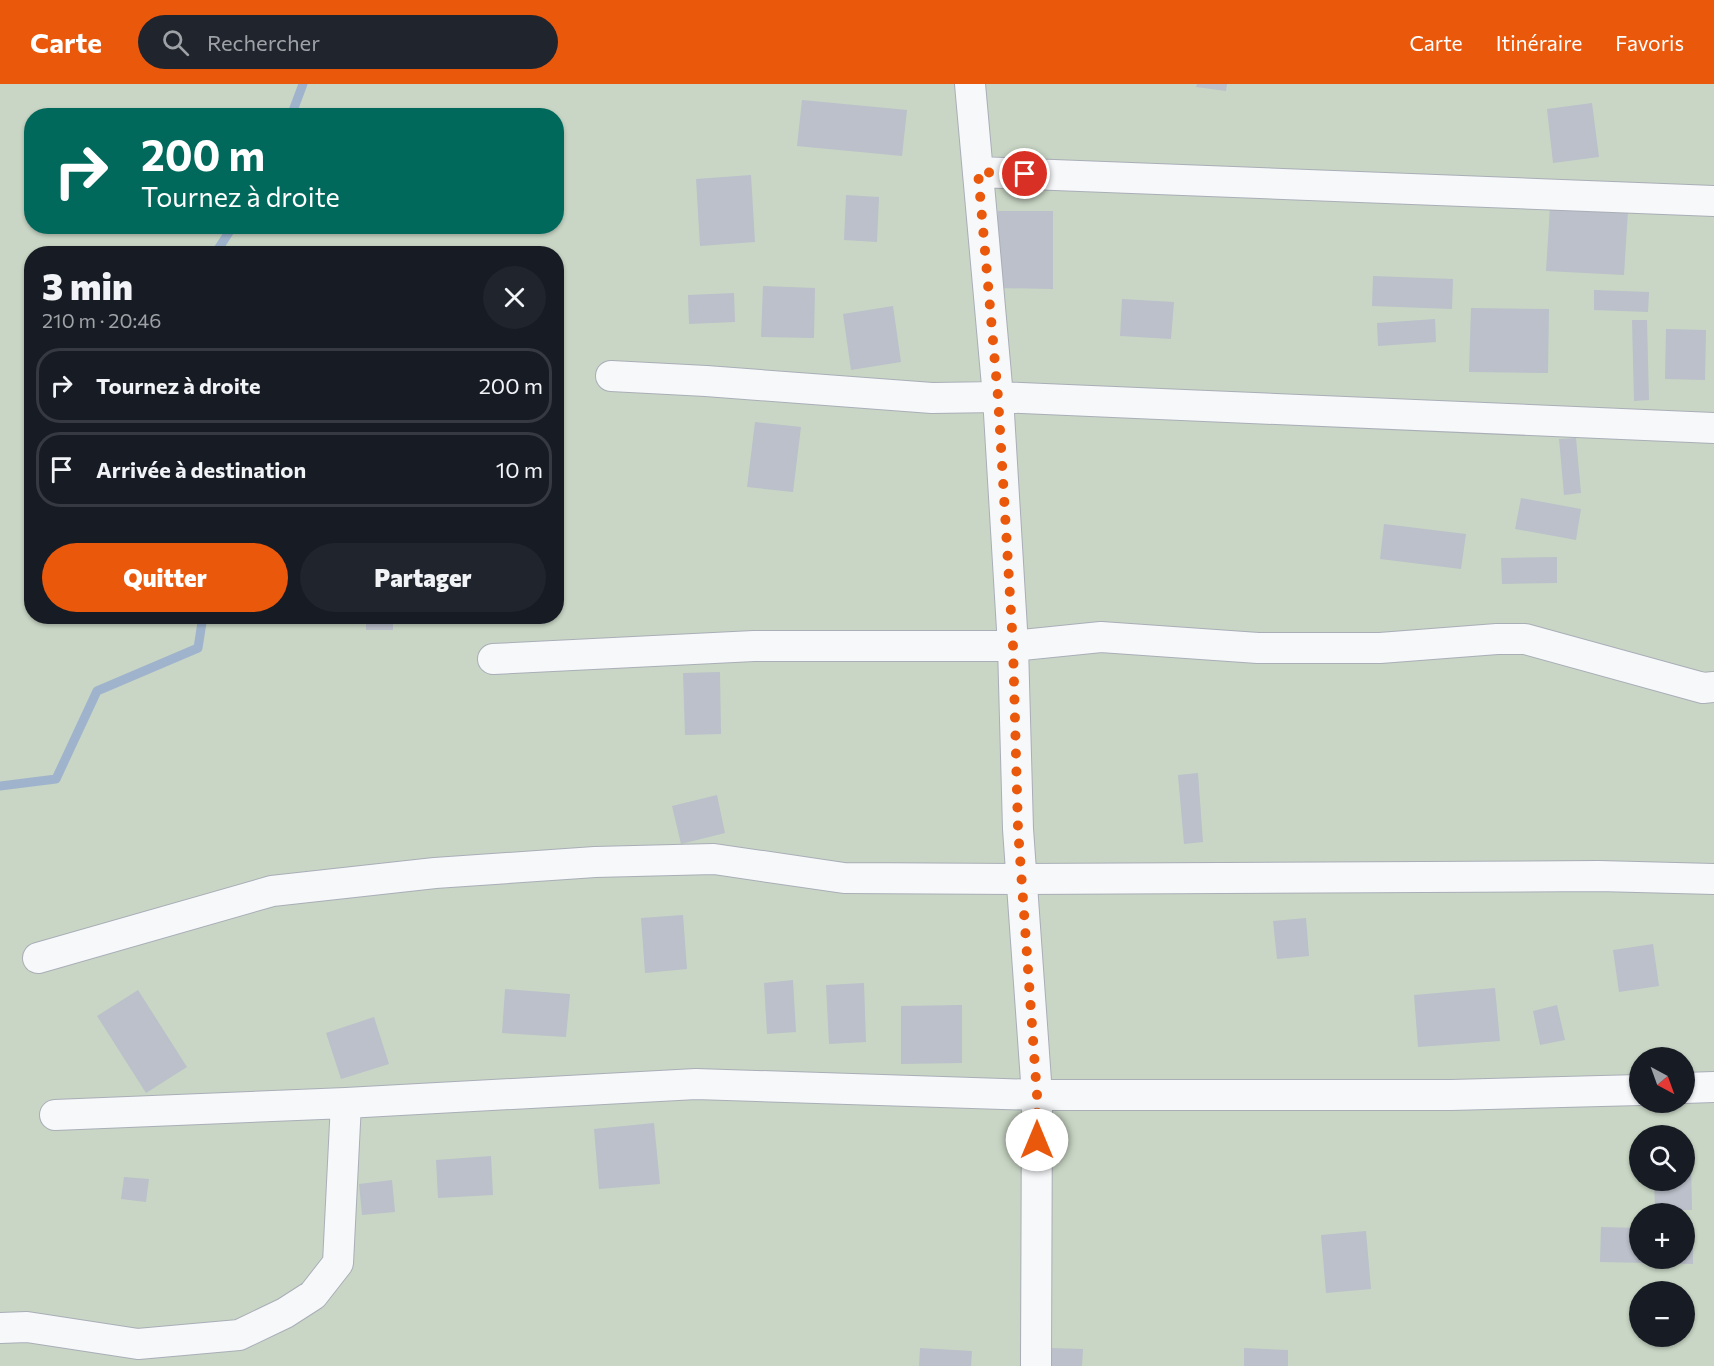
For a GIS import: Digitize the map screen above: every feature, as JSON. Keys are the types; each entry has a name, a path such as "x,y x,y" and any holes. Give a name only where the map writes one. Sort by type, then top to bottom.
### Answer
{"street":[{"path":"970,84 998,397 1013,646 1018,829 1037,1095 1036,1366"},
{"path":"978,172 1714,201"},
{"path":"611,376 932,398 998,397 1714,428"},
{"path":"493,659 754,646 1013,646 1101,637 1280,648 1380,648 1525,639 1703,688 1714,687"},
{"path":"38,958 272,891 435,873 595,862 714,859 844,878 1587,876 1714,879"},
{"path":"56,1115 346,1103 696,1084 1037,1095 1451,1095 1629,1090"},
{"path":"1695,1088 1714,1087"},
{"path":"0,1328 27,1327 138,1344 239,1335 285,1313 313,1295 338,1263 346,1103"}],"green space":[{"path":"0,84 1714,84 1714,1366 0,1366"}],"building":[{"path":"1197,84 1227,84 1226,91 1196,87"},
{"path":"802,100 907,110 902,156 797,146"},
{"path":"1592,103 1599,157 1553,163 1547,109"},
{"path":"751,175 755,242 700,246 696,179"},
{"path":"846,195 879,197 877,242 844,240"},
{"path":"1550,206 1628,210 1624,275 1546,271"},
{"path":"998,211 1053,211 1053,289 997,288"},
{"path":"1373,276 1453,279 1452,309 1372,306"},
{"path":"763,286 815,288 814,338 761,337"},
{"path":"1594,290 1649,292 1648,312 1594,310"},
{"path":"734,293 735,322 689,324 688,295"},
{"path":"1122,299 1174,302 1171,339 1120,336"},
{"path":"893,306 901,362 851,370 843,314"},
{"path":"1471,308 1549,309 1548,373 1469,372"},
{"path":"1435,319 1436,342 1378,346 1377,323"},
{"path":"1632,320 1647,320 1649,400 1634,401"},
{"path":"1666,329 1706,330 1705,380 1665,379"},
{"path":"755,422 801,427 793,492 747,487"},
{"path":"1576,438 1581,493 1564,495 1559,439"},
{"path":"1521,498 1581,509 1576,540 1515,529"},
{"path":"1384,524 1466,534 1461,569 1380,559"},
{"path":"1557,557 1557,583 1502,584 1501,558"},
{"path":"366,624 393,624 393,630 366,630"},
{"path":"720,672 721,734 685,735 683,673"},
{"path":"1198,773 1203,842 1184,844 1178,775"},
{"path":"717,795 725,833 681,844 672,806"},
{"path":"683,915 687,969 645,973 641,918"},
{"path":"1306,918 1309,956 1277,959 1273,921"},
{"path":"1653,944 1659,986 1619,992 1613,950"},
{"path":"793,980 796,1032 767,1034 764,983"},
{"path":"864,983 866,1042 829,1044 826,985"},
{"path":"1495,988 1500,1041 1418,1047 1414,995"},
{"path":"505,989 570,994 566,1037 502,1033"},
{"path":"138,990 187,1067 146,1093 97,1016"},
{"path":"962,1005 962,1063 901,1064 901,1006"},
{"path":"1557,1005 1565,1040 1540,1045 1533,1011"},
{"path":"374,1017 389,1064 341,1079 326,1033"},
{"path":"654,1123 660,1184 599,1189 594,1129"},
{"path":"491,1156 493,1195 438,1198 436,1160"},
{"path":"124,1177 149,1179 146,1202 121,1199"},
{"path":"392,1180 395,1212 362,1215 359,1184"},
{"path":"1654,1191 1692,1191 1692,1203 1655,1203"},
{"path":"1601,1227 1629,1228 1629,1263 1600,1262"},
{"path":"1366,1231 1371,1289 1326,1293 1321,1235"},
{"path":"920,1348 972,1351 971,1366 919,1366"},
{"path":"1050,1348 1083,1349 1082,1366 1049,1366"},
{"path":"1244,1348 1288,1350 1288,1366 1244,1366"}],"waterway":[{"path":"294,108 303,84"},
{"path":"220,246 228,234"},
{"path":"0,786 56,779 97,691 198,648 202,624"}],"route":[{"path":"1025,174 978,172 998,397 1013,646 1018,829 1037,1095 1037,1140"}]}
